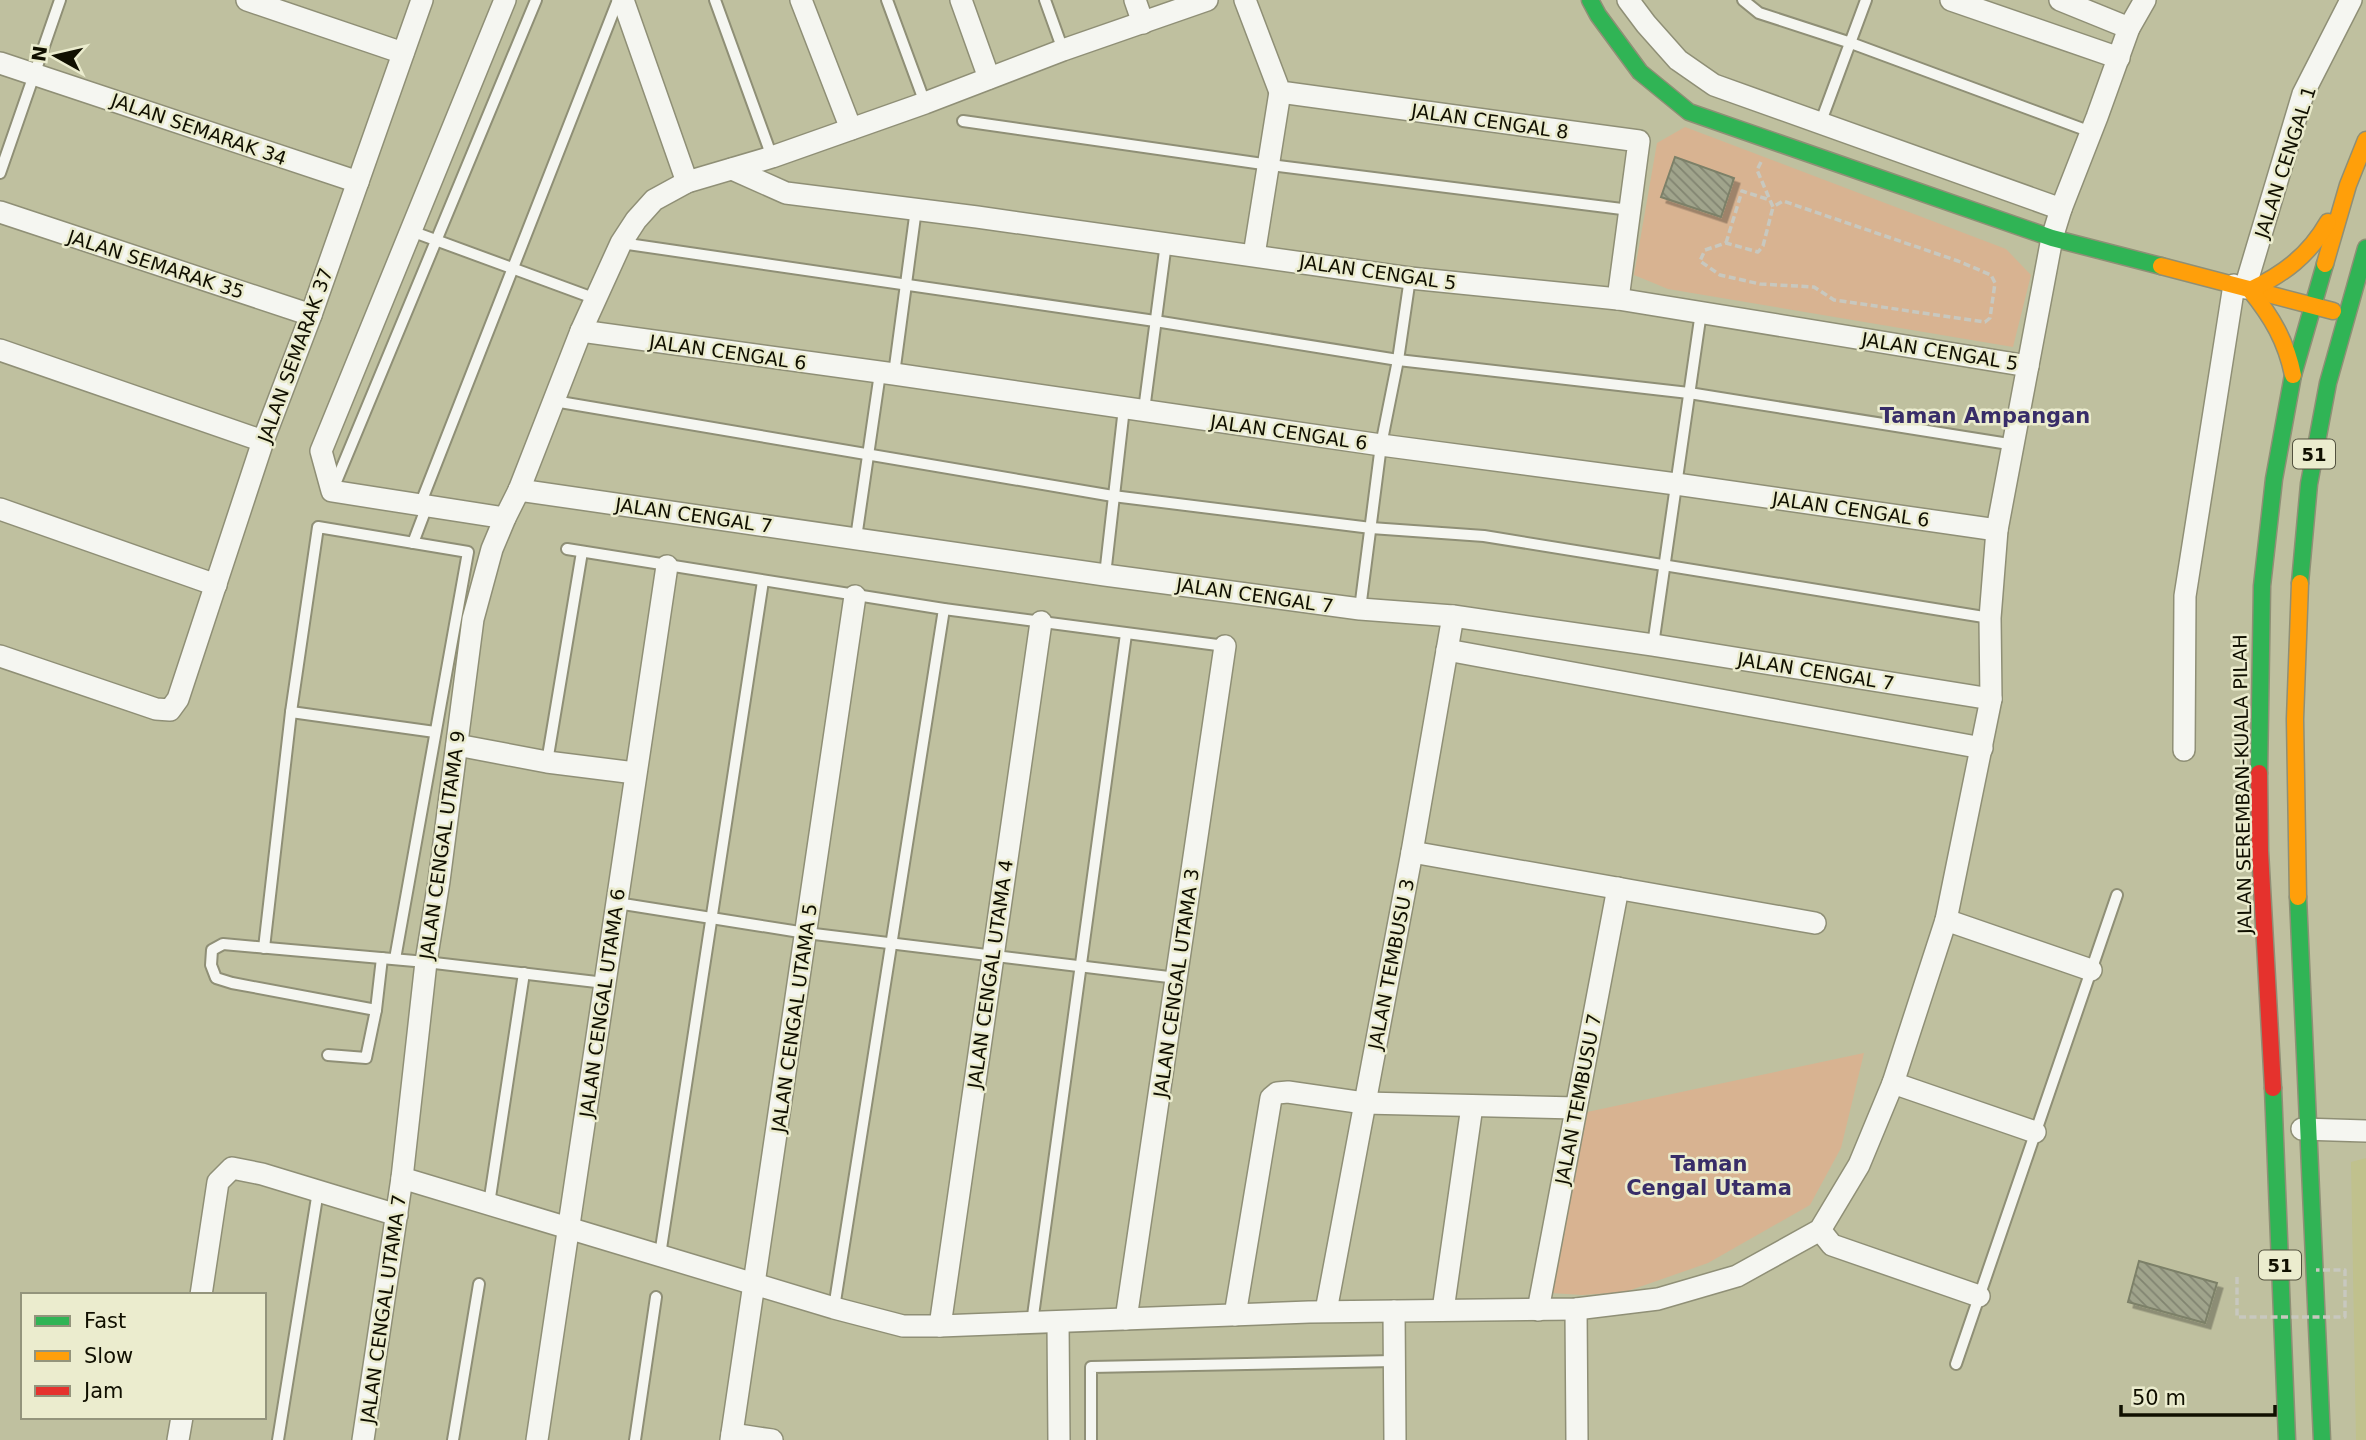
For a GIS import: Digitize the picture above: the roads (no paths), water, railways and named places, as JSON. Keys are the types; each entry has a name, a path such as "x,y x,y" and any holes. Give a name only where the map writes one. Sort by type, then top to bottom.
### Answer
{"main road":[{"path":"1590,0 1640,72 1689,112 2052,239 2347,315"},
{"name":"JALAN SEREMBAN-KUALA PILAH","path":"2287,1440 2275,1130 2260,850 2262,586 2274,479 2293,375 2348,186 2366,140"},
{"path":"2243,288 2292,269 2320,238 2348,186"},
{"name":"51","path":"2322,1440 2296,853 2295,719 2300,595 2309,484 2328,383 2366,248"},
{"path":"2243,288 2272,315 2287,345 2293,375"},
{"path":"2320,1394 2329,1440"},
{"path":"2281,1440 2285,1400"}],"street":[{"path":"247,0 403,53"},
{"name":"JALAN SEMARAK 37","path":"0,656 156,709 170,709 178,699 263,441 311,315 422,0"},
{"path":"505,0 321,451 332,491 505,517"},
{"path":"620,0 687,182"},
{"path":"801,0 850,129"},
{"path":"961,0 989,78"},
{"path":"1135,0 1143,23"},
{"name":"JALAN CENGAL UTAMA 9","path":"402,1178 426,962 473,620 492,549 505,517 519,489 581,331 621,243 636,220 654,200 687,182 772,157 1206,0"},
{"path":"1245,0 1280,92 1254,255"},
{"path":"1628,0 1678,60 1714,85 2061,209"},
{"path":"1951,0 2119,58"},
{"path":"2060,0 2129,27"},
{"path":"402,1178 902,1326 1326,1311 1576,1309 1658,1299 1737,1276 1820,1230 1859,1166 1893,1083 1946,920 1990,699 1990,618 1997,530 2052,239 2129,27 2145,0"},
{"name":"JALAN CENGAL 1","path":"2184,750 2185,596 2243,288 2303,94 2351,0"},
{"name":"JALAN SEMARAK 34","path":"0,63 358,182"},
{"name":"JALAN CENGAL 8","path":"1280,92 1639,141 1618,299"},
{"name":"JALAN CENGAL 5","path":"732,169 786,193 1410,278 1618,299 2028,366"},
{"name":"JALAN SEMARAK 35","path":"0,212 311,315"},
{"name":"JALAN CENGAL 6","path":"581,331 1997,530"},
{"path":"0,350 263,441"},
{"name":"JALAN CENGAL 7","path":"519,489 1105,575 1360,609 1453,616 1990,699"},
{"path":"0,509 216,585"},
{"name":"JALAN CENGAL UTAMA 6","path":"537,1440 667,566"},
{"name":"JALAN CENGAL UTAMA 5","path":"731,1437 855,596"},
{"name":"JALAN TEMBUSU 3","path":"1326,1311 1453,616"},
{"name":"JALAN CENGAL UTAMA 4","path":"940,1326 1041,622"},
{"name":"JALAN CENGAL UTAMA 3","path":"1126,1319 1225,646"},
{"path":"1447,650 1982,748"},
{"path":"457,745 547,762 635,774"},
{"path":"1412,852 1815,923"},
{"name":"JALAN TEMBUSU 7","path":"1538,1310 1618,888"},
{"path":"1946,920 2091,970"},
{"path":"1893,1083 2035,1132"},
{"path":"1235,1315 1271,1098 1276,1093 1288,1092 1364,1103 1576,1108"},
{"path":"1443,1310 1472,1106"},
{"path":"2275,1130 2366,1131"},
{"path":"201,1293 218,1182 232,1168 262,1174 397,1215"},
{"name":"JALAN CENGAL UTAMA 7","path":"363,1440 402,1178"},
{"path":"1820,1230 1832,1245 1979,1296"},
{"path":"1576,1309 1577,1440"},
{"path":"1394,1311 1395,1440"},
{"path":"1058,1322 1059,1440"},
{"path":"178,1440 182,1419"},
{"path":"731,1437 772,1440"}],"lane":[{"path":"0,173 60,0"},
{"path":"332,491 536,0"},
{"path":"413,543 423,506 512,269 620,0"},
{"path":"715,0 772,157"},
{"path":"887,0 925,103"},
{"path":"1045,0 1063,50"},
{"path":"1743,0 1759,13 1851,43 2091,132"},
{"path":"1820,124 1866,0"},
{"path":"963,121 1270,165 1630,210"},
{"path":"856,538 866,455 905,286 916,209"},
{"path":"411,231 596,299"},
{"path":"621,243 1155,321 1398,360 1689,393 2015,445"},
{"path":"1105,575 1113,496 1155,321 1166,243"},
{"path":"1360,609 1381,445 1398,360 1410,278"},
{"path":"1653,645 1701,312"},
{"path":"554,401 1113,496 1371,528 1484,536 1990,618"},
{"path":"264,948 291,712 318,527 468,552 395,959"},
{"path":"567,549 855,596 1225,646"},
{"path":"547,762 582,552"},
{"path":"660,1255 763,581"},
{"path":"834,1308 944,609"},
{"path":"1032,1323 1126,634"},
{"path":"291,712 435,732"},
{"path":"1956,1364 2117,895"},
{"path":"617,903 806,933 1177,978"},
{"path":"376,1010 215,978 211,965 212,950 223,944 426,962 605,983"},
{"path":"328,1055 366,1058 383,958"},
{"path":"489,1204 524,973"},
{"path":"278,1440 318,1191"},
{"path":"453,1440 479,1284"},
{"path":"635,1440 656,1297"},
{"path":"1091,1440 1091,1367 1394,1361"}],"district":[{"name":"Taman Ampangan","path":"1985,416"},
{"name":"Taman Cengal Utama","path":"1709,1176"}]}
